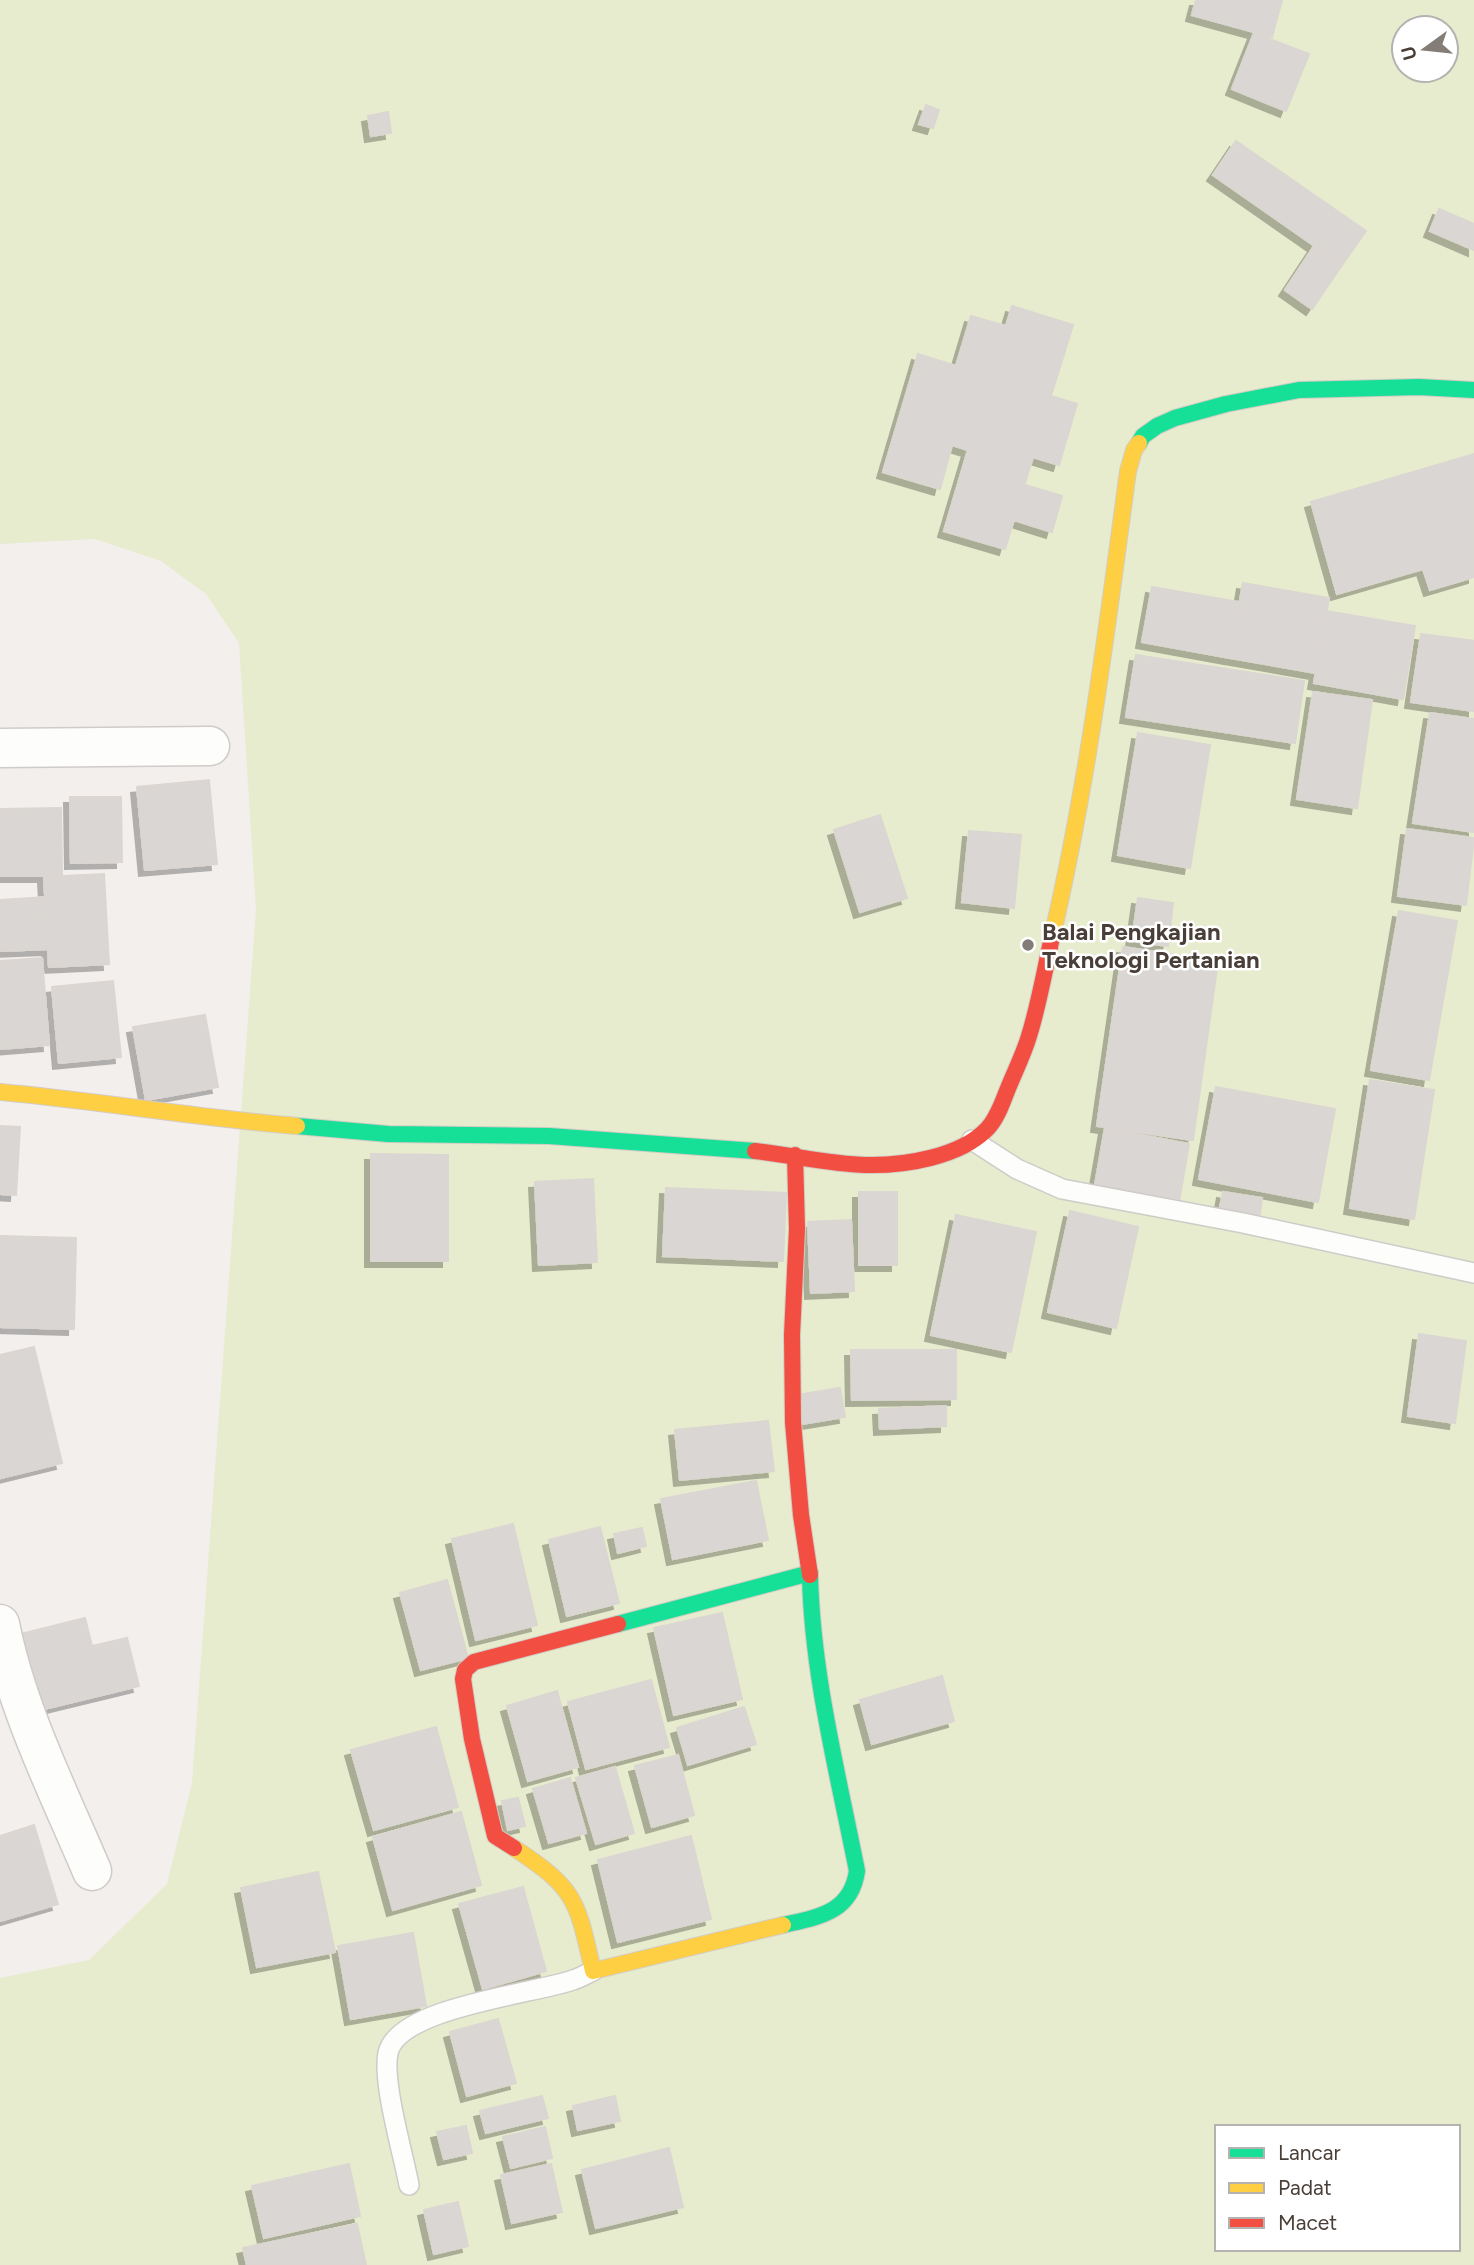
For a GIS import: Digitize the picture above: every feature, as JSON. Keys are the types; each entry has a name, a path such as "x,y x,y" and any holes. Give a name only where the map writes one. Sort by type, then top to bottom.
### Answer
{"street":[{"path":"0,1092 87,1100 224,1120 374,1133 549,1136 795,1155 845,1164 898,1163 936,1156 972,1140 988,1128 1000,1108 1029,1036 1061,900 1082,791 1133,450 1143,436 1175,418 1226,404 1299,390 1419,387 1474,390"},
{"path":"0,748 210,746"},
{"path":"795,1155 797,1229 792,1335 793,1422 801,1515 810,1573 811,1615 828,1724 857,1871 855,1886 848,1898 829,1913 593,1971 578,1908 570,1893 554,1876 495,1836 472,1739 463,1679 465,1670 474,1662 491,1657 810,1573"},
{"path":"0,1624 6,1654 24,1709 93,1871"}],"lane":[{"path":"972,1140 1017,1169 1062,1189 1243,1223 1474,1273"},
{"path":"410,2185 387,2065 388,2051 400,2033 417,2022 457,2008 573,1981 593,1971"}],"green space":[{"path":"0,0 1474,0 1474,2265 0,2265 0,1978 89,1960 167,1884 192,1783 256,909 239,643 206,594 161,561 95,539 0,544"}],"building":[{"path":"1196,0 1282,0 1272,37 1192,15"},
{"path":"1254,33 1309,54 1286,111 1232,89"},
{"path":"926,105 939,110 933,128 919,124"},
{"path":"388,112 391,133 371,136 368,116"},
{"path":"1236,141 1366,231 1342,265 1213,175"},
{"path":"1439,209 1474,224 1474,250 1430,231"},
{"path":"1314,246 1342,265 1312,309 1285,290"},
{"path":"1012,306 1073,325 1051,396 1077,404 1059,465 1033,457 1005,549 944,531 968,450 952,445 940,489 883,472 918,354 956,366 971,316 1006,326"},
{"path":"1474,454 1474,577 1430,590 1423,569 1337,594 1311,502"},
{"path":"1025,485 1062,496 1052,532 1014,520"},
{"path":"1243,583 1329,598 1316,673 1230,658"},
{"path":"1152,587 1239,602 1230,658 1142,642"},
{"path":"1326,611 1415,626 1403,699 1314,683"},
{"path":"1421,634 1474,641 1474,711 1411,702"},
{"path":"1136,655 1304,681 1295,743 1126,717"},
{"path":"1313,692 1372,700 1357,808 1297,799"},
{"path":"1430,713 1474,719 1474,832 1413,823"},
{"path":"1138,733 1210,745 1190,868 1118,855"},
{"path":"209,780 217,864 145,870 137,787"},
{"path":"70,797 121,797 122,862 71,863"},
{"path":"61,808 62,876 0,876 0,809"},
{"path":"880,815 907,898 860,912 834,830"},
{"path":"1407,829 1474,838 1466,905 1398,896"},
{"path":"969,831 1021,835 1014,908 962,902"},
{"path":"104,874 109,964 49,967 44,877"},
{"path":"46,897 49,949 0,951 0,900"},
{"path":"1138,898 1173,903 1168,946 1132,941"},
{"path":"1399,911 1457,921 1429,1080 1371,1070"},
{"path":"1123,947 1218,961 1193,1140 1097,1126"},
{"path":"42,958 49,1045 0,1049 0,961"},
{"path":"113,981 121,1057 59,1063 52,987"},
{"path":"205,1015 218,1087 146,1100 133,1027"},
{"path":"1370,1080 1434,1090 1414,1219 1350,1208"},
{"path":"1216,1087 1335,1109 1318,1202 1199,1179"},
{"path":"0,1126 20,1127 16,1195 0,1194"},
{"path":"1105,1128 1189,1144 1179,1202 1095,1185"},
{"path":"371,1154 448,1155 448,1261 371,1261"},
{"path":"593,1179 597,1262 539,1265 535,1182"},
{"path":"666,1188 786,1193 783,1261 663,1256"},
{"path":"859,1192 897,1192 897,1265 859,1265"},
{"path":"1223,1192 1262,1198 1259,1220 1219,1213"},
{"path":"1070,1211 1138,1227 1116,1328 1048,1312"},
{"path":"956,1215 1036,1232 1011,1352 931,1335"},
{"path":"851,1220 854,1291 811,1293 808,1222"},
{"path":"0,1236 76,1238 74,1329 0,1327"},
{"path":"1419,1334 1466,1341 1455,1423 1408,1416"},
{"path":"34,1347 62,1463 1,1478 0,1355"},
{"path":"851,1350 956,1350 956,1399 852,1400"},
{"path":"840,1388 845,1417 801,1424 797,1395"},
{"path":"946,1406 946,1426 880,1429 879,1409"},
{"path":"768,1421 774,1471 680,1480 675,1430"},
{"path":"756,1481 768,1540 673,1559 661,1499"},
{"path":"513,1524 537,1625 476,1640 452,1539"},
{"path":"600,1527 619,1603 567,1616 549,1540"},
{"path":"642,1528 646,1546 618,1553 614,1534"},
{"path":"447,1580 468,1658 421,1670 400,1593"},
{"path":"722,1613 742,1699 674,1715 654,1628"},
{"path":"85,1618 92,1646 127,1638 139,1686 40,1710 21,1634"},
{"path":"942,1676 954,1721 872,1744 860,1700"},
{"path":"651,1680 669,1747 586,1769 568,1702"},
{"path":"557,1691 578,1767 528,1781 507,1706"},
{"path":"744,1707 756,1744 688,1765 677,1728"},
{"path":"436,1727 458,1807 374,1830 351,1750"},
{"path":"678,1755 694,1815 652,1827 635,1766"},
{"path":"615,1767 634,1833 596,1844 576,1778"},
{"path":"570,1778 586,1833 549,1843 533,1789"},
{"path":"518,1798 525,1826 508,1830 502,1801"},
{"path":"461,1812 481,1885 393,1910 373,1837"},
{"path":"34,1825 58,1904 0,1921 0,1836"},
{"path":"691,1836 711,1919 618,1942 598,1860"},
{"path":"318,1872 335,1952 257,1967 241,1888"},
{"path":"523,1887 546,1971 483,1989 459,1904"},
{"path":"413,1933 426,2006 351,2019 338,1946"},
{"path":"498,2019 516,2083 467,2096 450,2032"},
{"path":"542,2096 548,2118 486,2133 480,2111"},
{"path":"615,2096 620,2121 578,2130 573,2106"},
{"path":"466,2126 472,2153 444,2159 437,2132"},
{"path":"545,2127 552,2158 511,2168 503,2137"},
{"path":"669,2148 683,2207 596,2228 582,2170"},
{"path":"349,2164 360,2216 264,2238 252,2186"},
{"path":"551,2164 562,2212 512,2223 501,2175"},
{"path":"458,2202 468,2246 434,2254 424,2210"},
{"path":"357,2224 366,2265 247,2265 243,2248"}],"traffic: fast":[{"path":"1139,443 1143,436 1157,426 1175,418 1226,404 1299,390 1419,387 1474,390"},
{"path":"297,1126 388,1134 549,1136 755,1151"},
{"path":"618,1624 810,1573"},
{"path":"783,1925 831,1911 848,1896 857,1871 821,1687 810,1575"}],"traffic: slow":[{"path":"1052,937 1086,763 1128,471 1139,443"},
{"path":"0,1092 297,1126"},
{"path":"514,1848 551,1875 571,1899 583,1928 593,1971 783,1925"}],"traffic: jam":[{"path":"755,1151 838,1163 881,1165 931,1158 976,1139 991,1125 997,1114 1025,1049 1052,937"},
{"path":"795,1155 797,1229 792,1335 793,1422 801,1515 810,1575"},
{"path":"514,1848 495,1836 472,1739 463,1679 465,1670 474,1662 618,1624"}],"place":[{"name":"Balai Pengkajian Teknologi Pertanian","path":"1028,945"}]}
